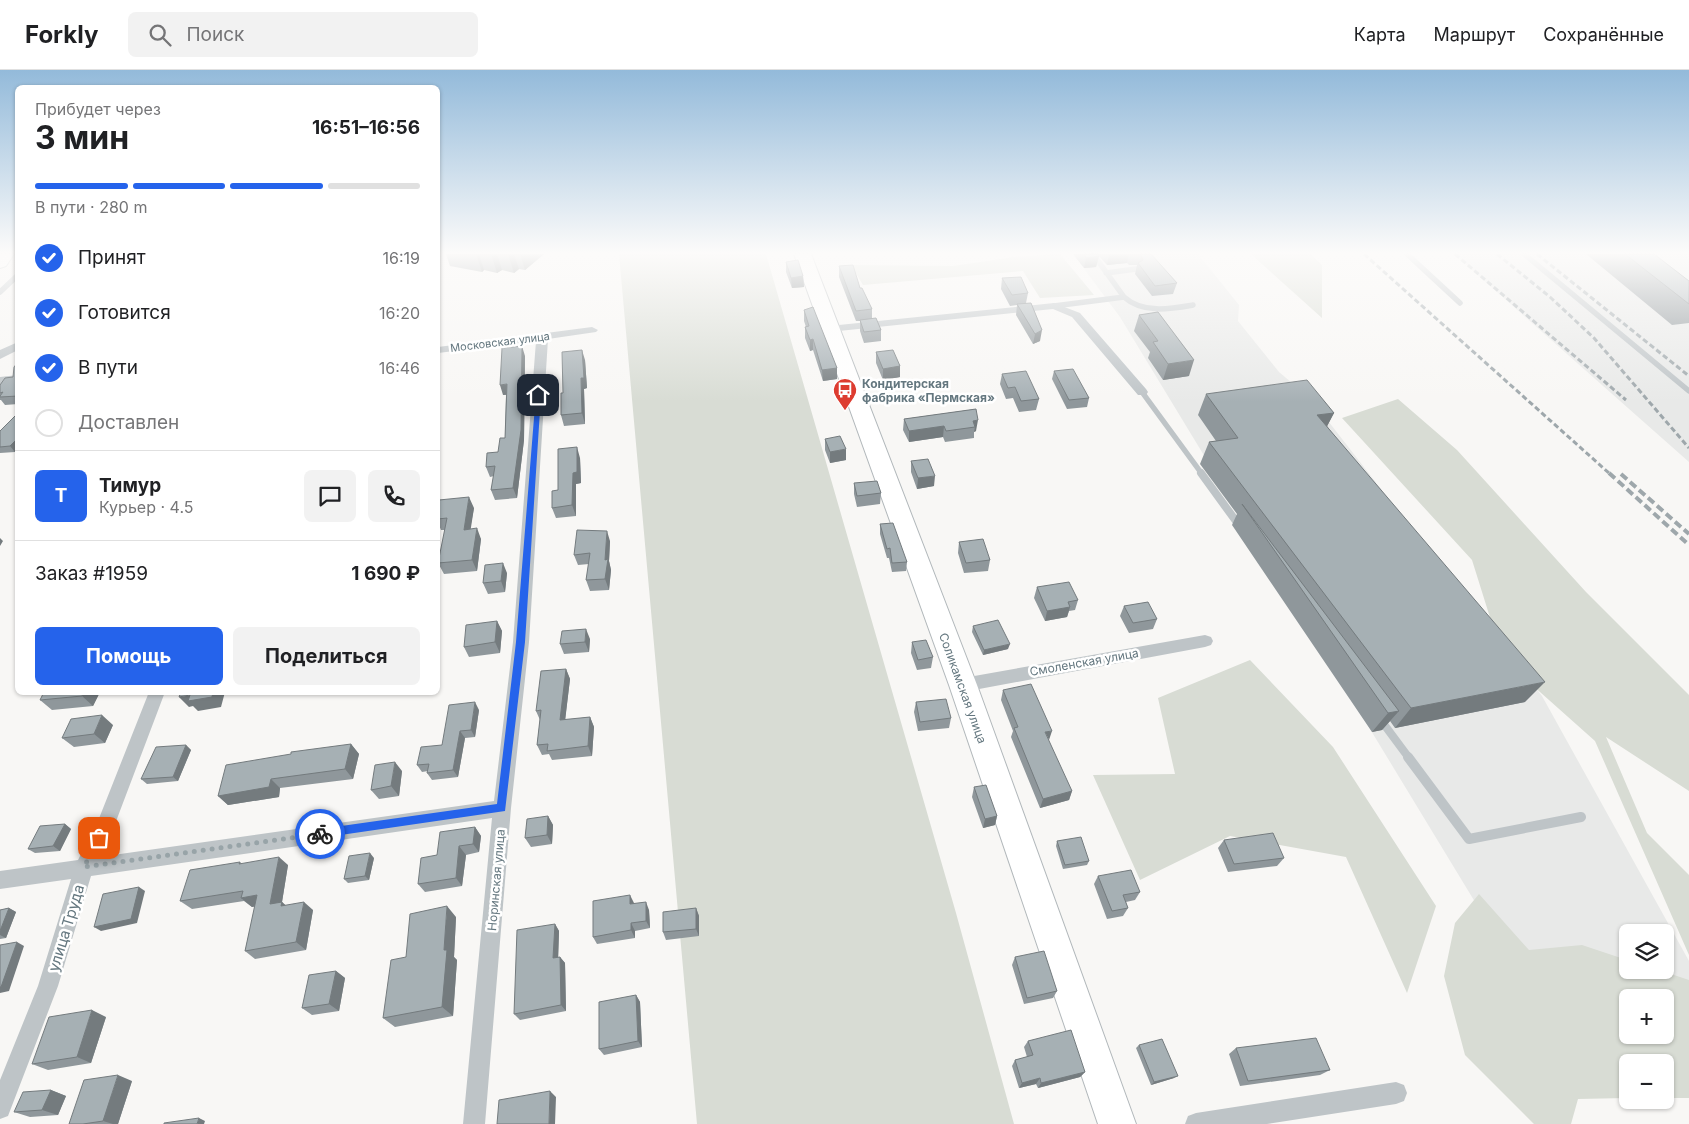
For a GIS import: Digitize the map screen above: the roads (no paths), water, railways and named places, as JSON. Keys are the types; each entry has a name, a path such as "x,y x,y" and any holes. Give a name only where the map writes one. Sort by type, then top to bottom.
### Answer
{"main road":[{"name":"Соликамская улица","path":"820,303 963,685 1117,1124"}],"street":[{"path":"829,329 1054,306 1076,315 1142,392"},
{"name":"Московская улица","path":"440,350 592,330"},
{"name":"Норинская улица","path":"474,1124 502,808 520,642 542,338"},
{"path":"0,355 15,347"},
{"path":"0,381 15,379"},
{"name":"Смоленская улица","path":"963,685 1205,641"},
{"name":"улица Труда","path":"0,1108 48,986 84,867 106,824 156,695"},
{"path":"0,880 502,808"},
{"path":"1196,1124 1396,1092"}],"lane":[{"path":"1054,306 1076,303"},
{"path":"1131,303 1162,310 1193,306"},
{"path":"1583,303 1689,391"},
{"path":"1142,392 1247,536"},
{"path":"1375,711 1468,839 1581,817"}],"railway":[{"path":"1419,303 1610,474"},
{"path":"1513,303 1626,400"},
{"path":"1557,303 1594,338 1689,448"},
{"path":"1598,303 1689,376"},
{"path":"1609,473 1689,545"},
{"path":"1621,474 1689,534"}],"place":[{"name":"Кондитерская фабрика «Пермская»","path":"845,411"}]}
